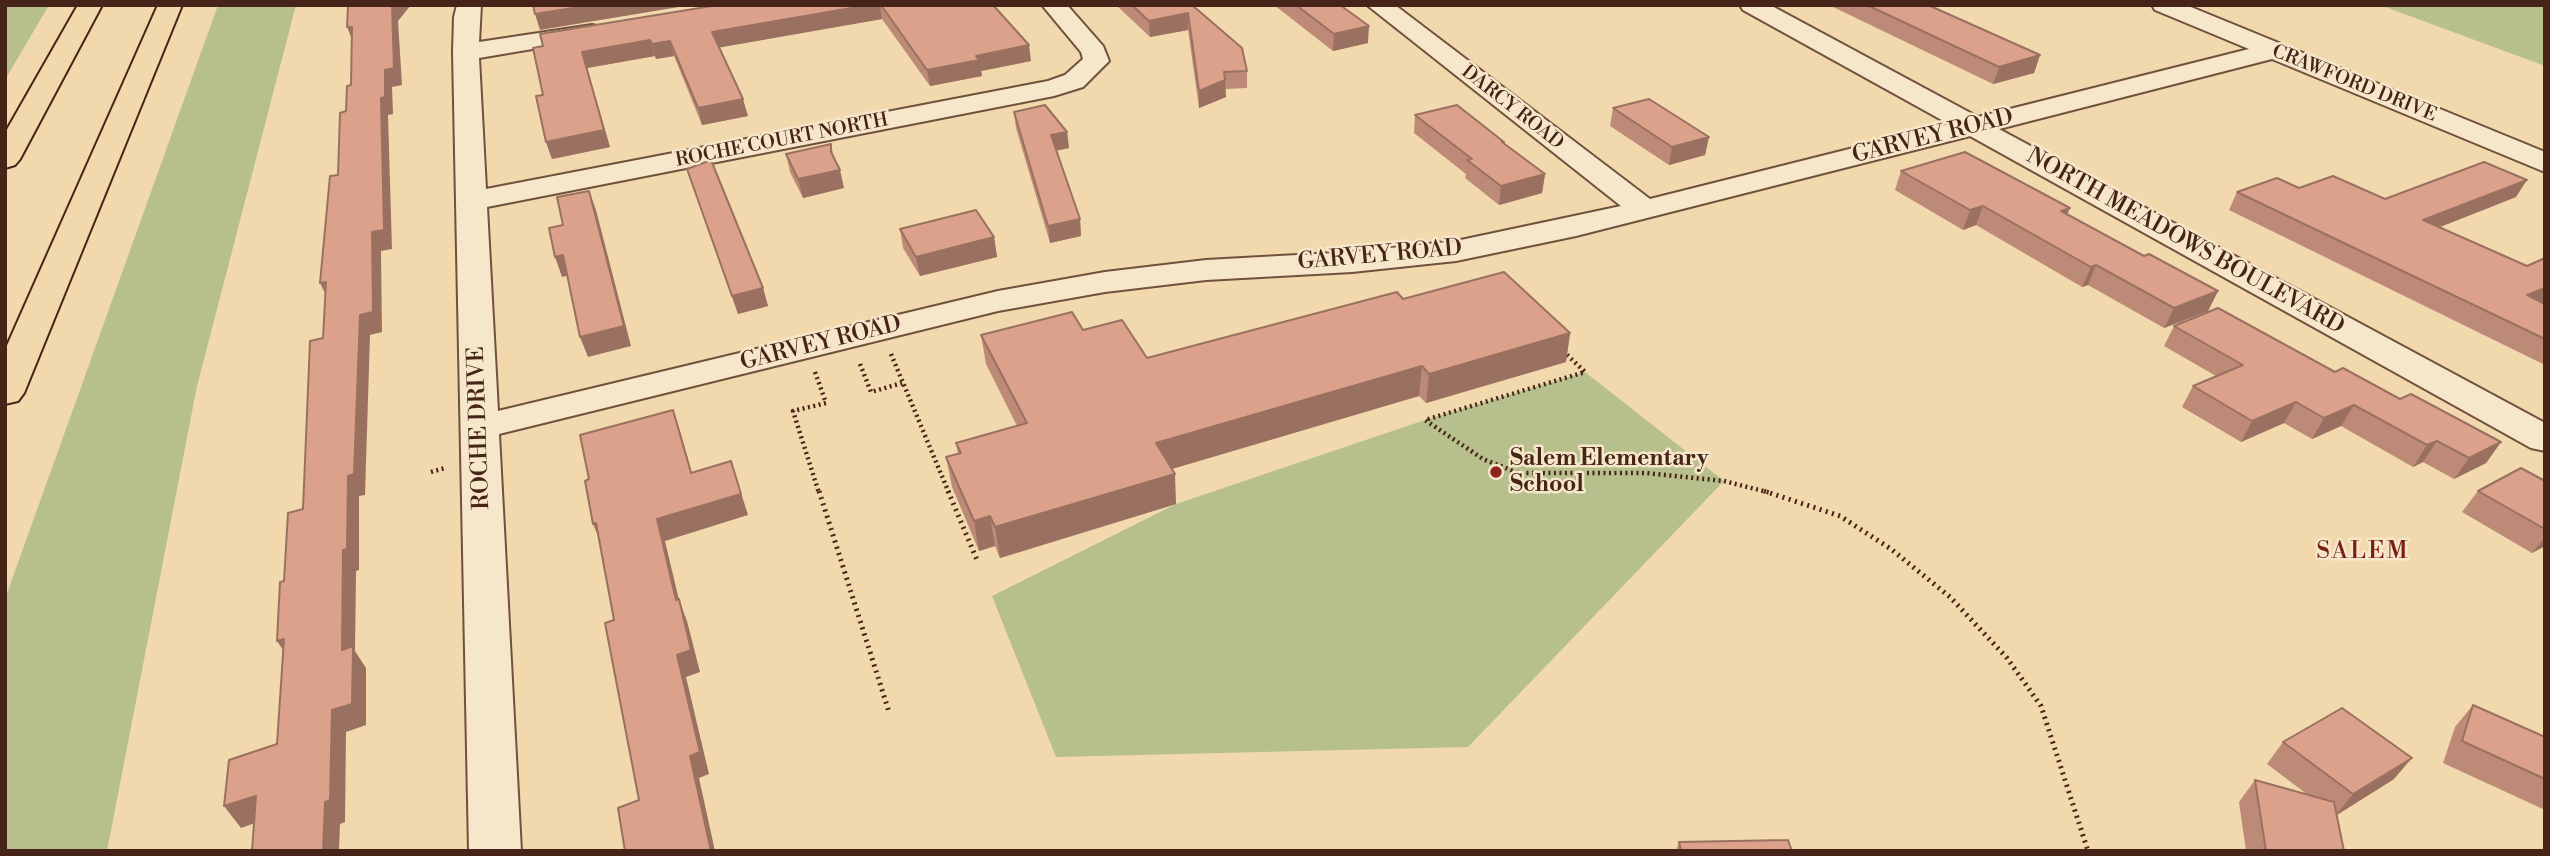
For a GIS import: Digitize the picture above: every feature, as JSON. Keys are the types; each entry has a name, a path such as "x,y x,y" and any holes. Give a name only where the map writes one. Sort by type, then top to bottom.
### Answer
{"highway":[{"path":"5,159 90,5"},
{"path":"5,393 170,5"}],"street":[{"name":"ROCHE DRIVE","path":"469,5 466,18 466,52 495,851"},
{"name":"ROCHE COURT NORTH","path":"472,201 1054,88 1074,81 1088,72 1096,61 1094,51 1054,5"},
{"name":"DARCY ROAD","path":"1379,5 1645,210"},
{"name":"NORTH MEADOWS BOULEVARD","path":"1752,5 2545,439"},
{"name":"CRAWFORD DRIVE","path":"2164,5 2545,163"},
{"path":"466,52 611,29"},
{"name":"GARVEY ROAD","path":"480,427 998,301 1105,282 1206,270 1352,262 1456,251 1645,210 2273,51"}],"path":[{"path":"1556,344 1585,372 1425,420 1482,459 1518,473 1646,473 1724,481 1779,495 1840,516 1891,549 1950,597 2007,658 2041,706 2088,851"},
{"path":"888,348 977,559"},
{"path":"858,360 870,392 902,383"},
{"path":"815,371 826,403 793,411 889,712"}],"green space":[{"path":"5,5 49,5 5,80"},
{"path":"218,5 296,5 197,386 107,851 5,851 5,599"},
{"path":"2380,5 2545,5 2545,66"},
{"path":"1585,372 1724,481 1468,747 1056,757 992,596 1176,504 1425,420"}],"building":[{"path":"348,5 392,5 394,68 385,70 385,97 381,98 384,230 372,232 373,312 360,315 354,474 348,476 347,549 343,550 342,650 353,646 352,704 332,710 330,800 325,802 323,851 252,851 256,796 224,806 229,760 277,744 284,639 277,641 280,582 284,581 288,513 303,509 310,341 323,338 326,282 320,283 330,176 338,175 340,113 346,111 347,86 351,85 352,27 347,27"},
{"path":"533,5 592,5 535,14"},
{"path":"718,5 869,5 712,32 743,99 698,108 670,41 652,44 650,40 582,52 604,130 546,142 536,96 543,95 533,48 543,46 540,34"},
{"path":"881,5 993,5 1029,45 976,56 979,60 927,70"},
{"path":"1132,5 1192,5 1242,48 1247,71 1224,72 1225,80 1199,91 1188,13 1149,21"},
{"path":"1296,5 1340,5 1369,26 1334,34"},
{"path":"1867,5 1928,5 2040,55 1999,67"},
{"path":"1649,99 1709,137 1672,147 1613,108"},
{"path":"1045,105 1067,132 1051,135 1080,219 1048,226 1014,112"},
{"path":"1457,105 1545,174 1501,186 1467,160 1472,159 1415,115"},
{"path":"831,144 831,152 840,170 798,179 786,154"},
{"path":"1965,152 2070,208 2061,211 2144,256 2149,254 2218,291 2174,308 2096,265 2091,267 1983,206 1970,210 1901,171"},
{"path":"711,160 763,288 732,296 687,169"},
{"path":"2484,162 2527,180 2423,220 2527,266 2545,258 2545,288 2527,295 2545,304 2545,339 2237,192 2277,178 2299,188 2333,176 2385,199"},
{"path":"589,191 624,326 580,337 563,255 555,257 549,228 563,225 557,197"},
{"path":"976,210 994,237 916,257 900,229"},
{"name":"Salem Elementary School","path":"1504,272 1570,333 1429,374 1422,366 1156,443 1175,474 995,527 990,516 974,521 946,457 961,453 956,443 1027,423 981,335 1072,312 1083,330 1122,320 1147,358 1397,292 1403,299"},
{"path":"2218,308 2335,372 2343,368 2400,399 2411,394 2501,442 2469,458 2437,441 2427,445 2354,405 2324,418 2296,402 2252,421 2193,386 2243,365 2174,326"},
{"path":"673,410 691,473 731,461 741,494 657,519 691,650 677,655 700,752 690,756 711,851 625,851 618,808 639,800 605,623 614,620 596,523 593,524 585,481 589,479 580,435"},
{"path":"2521,468 2545,481 2545,529 2478,491"},
{"path":"2473,705 2545,737 2545,779 2462,741"},
{"path":"2342,708 2412,758 2353,794 2283,742"},
{"path":"2255,780 2334,802 2344,851 2266,851"},
{"path":"1788,840 1792,851 1681,851 1679,842"}],"place":[{"name":"Salem Elementary School","path":"1496,472"}],"district":[{"name":"SALEM","path":"2363,552"}]}
